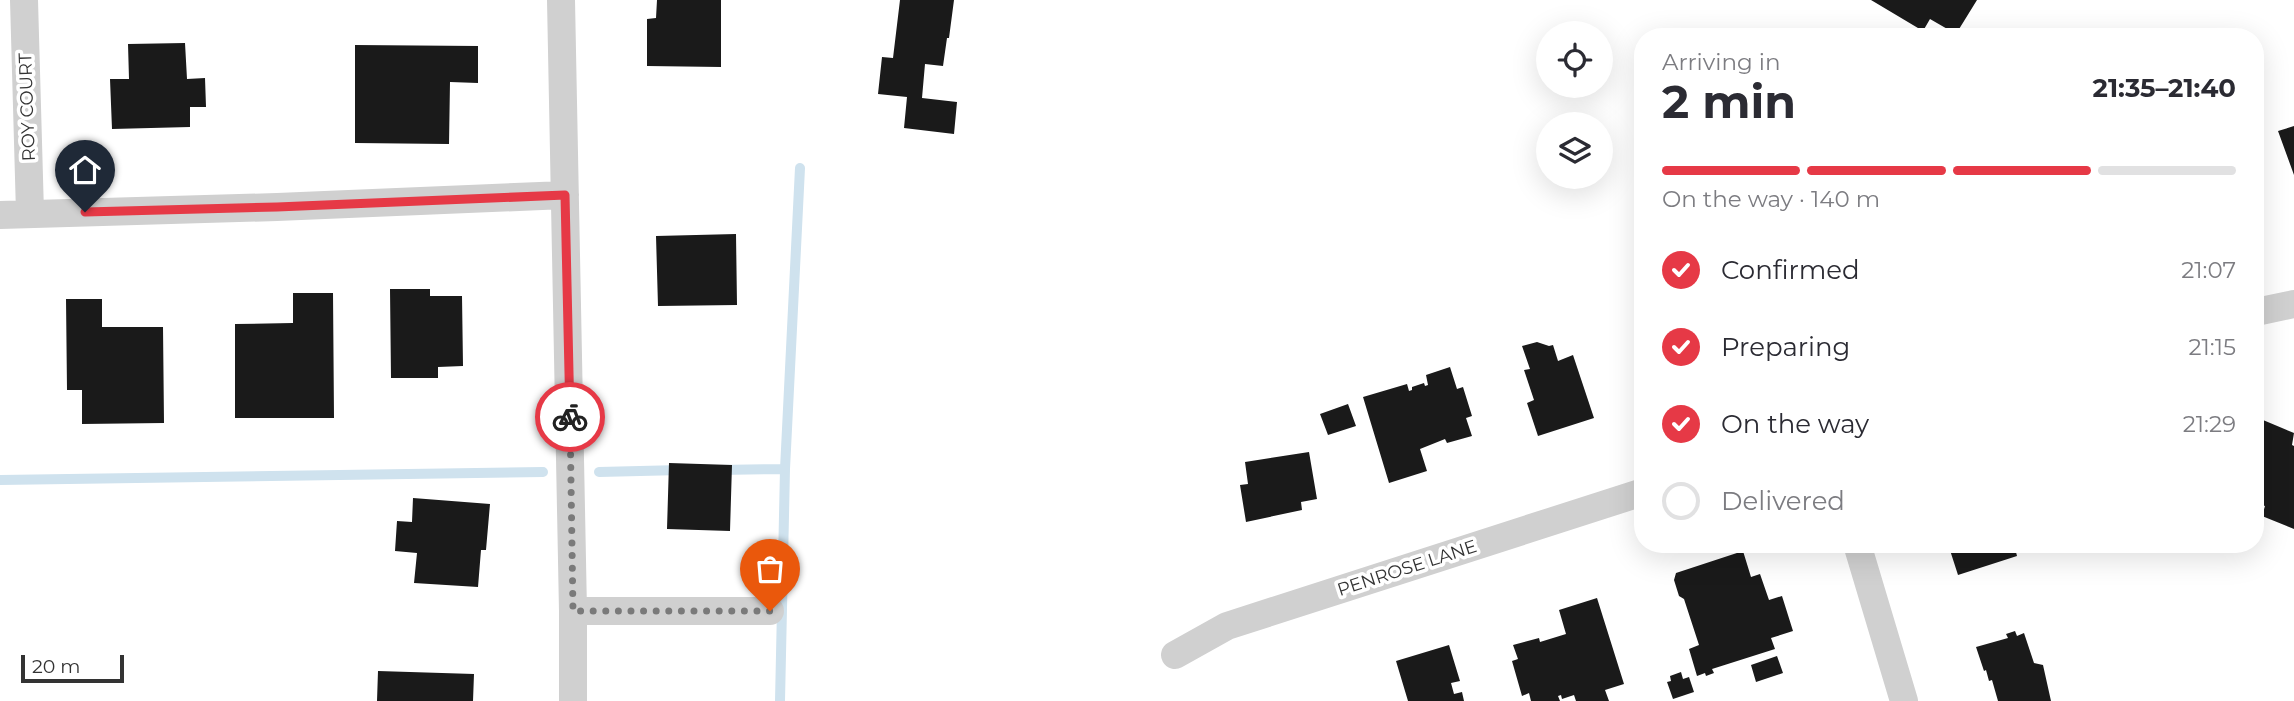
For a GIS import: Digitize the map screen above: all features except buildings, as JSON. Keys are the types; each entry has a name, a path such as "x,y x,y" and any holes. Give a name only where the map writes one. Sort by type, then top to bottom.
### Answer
{"street":[{"name":"ROY COURT","path":"24,0 30,214"},
{"path":"561,0 573,701"},
{"path":"0,215 565,195"},
{"path":"2264,310 2294,304"},
{"name":"PENROSE LANE","path":"1175,655 1227,626 1634,495"},
{"path":"1860,553 1904,701"},
{"path":"573,611 770,611"}],"waterway":[{"path":"780,701 785,469 800,168"},
{"path":"718,470 785,469"},
{"path":"599,472 681,470"},
{"path":"0,480 543,472"}],"way so far":[{"path":"570,417 573,611 770,611"}],"route":[{"path":"85,212 565,195 570,417"}]}
